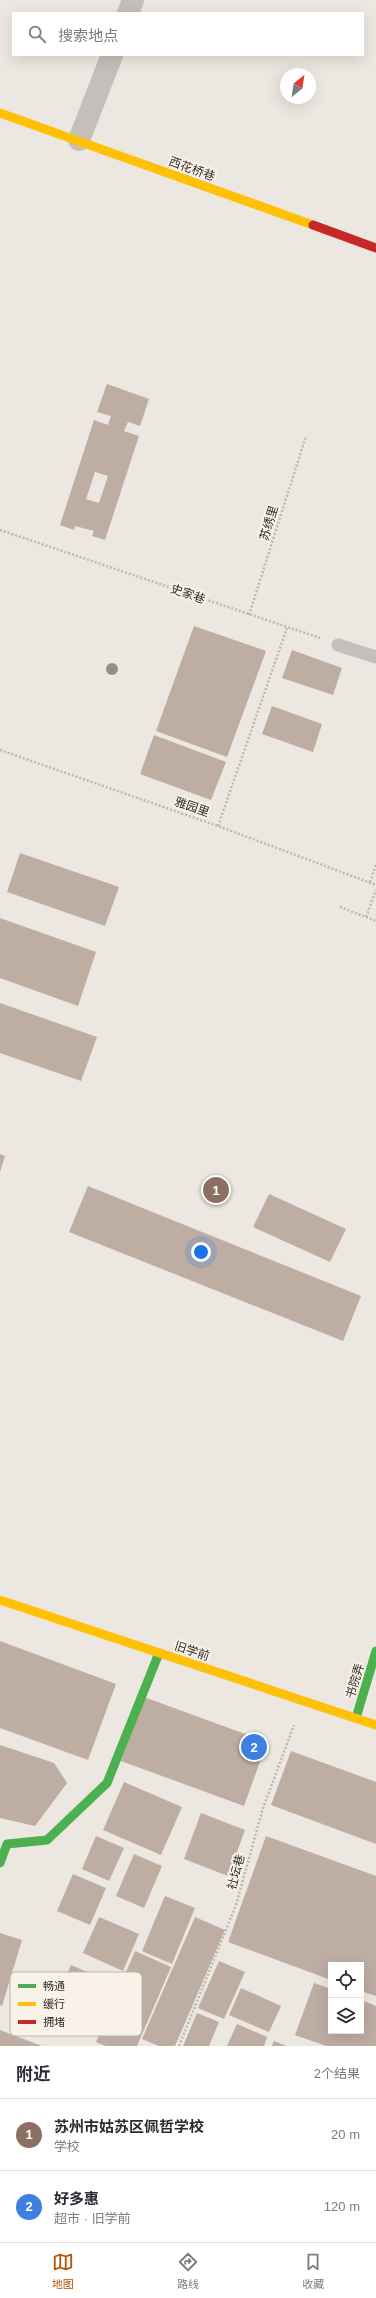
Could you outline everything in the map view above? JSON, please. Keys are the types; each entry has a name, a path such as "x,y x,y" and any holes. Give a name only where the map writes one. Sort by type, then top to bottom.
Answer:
{"street":[{"path":"128,12 134,0"},
{"path":"79,140 112,56"},
{"name":"西花桥巷","path":"0,113 79,140 376,248"},
{"name":"旧学前","path":"0,1600 376,1725"},
{"name":"书院弄","path":"356,1718 376,1651"},
{"path":"0,1863 4,1843 47,1840 107,1783 159,1653"}],"lane":[{"path":"338,644 376,657"}],"path":[{"name":"苏绣里","path":"250,615 306,436"},
{"name":"史家巷","path":"0,530 338,644"},
{"path":"218,826 287,628"},
{"name":"雅园里","path":"0,750 218,826 376,885"},
{"path":"370,882 376,864"},
{"path":"366,917 376,890"},
{"path":"340,907 376,921"},
{"name":"社坛巷","path":"179,2046 217,1956 236,1905 263,1808 303,1700"}],"building":[{"path":"107,384 149,399 140,426 128,422 124,431 139,436 105,540 92,536 94,531 75,526 74,530 60,525 94,420 108,425 111,416 97,412","holes":["95,472 108,476 99,503 86,499"]},
{"path":"194,626 266,651 227,757 156,731"},
{"path":"292,650 342,668 333,695 282,678"},
{"path":"272,706 322,724 313,752 262,734"},
{"path":"154,735 226,762 211,800 140,774"},
{"path":"20,853 119,887 105,926 7,892"},
{"path":"0,918 96,952 78,1006 0,978"},
{"path":"0,1003 97,1037 81,1081 0,1053"},
{"path":"0,1154 5,1156 0,1172"},
{"path":"88,1186 361,1296 343,1341 69,1232"},
{"path":"269,1194 346,1229 330,1262 253,1227"},
{"path":"0,1641 116,1684 88,1760 0,1728"},
{"path":"144,1697 267,1742 244,1806 121,1761"},
{"path":"0,1745 54,1763 67,1783 35,1826 0,1818"},
{"path":"291,1751 376,1782 376,1844 271,1805"},
{"path":"124,1782 182,1807 161,1855 103,1830"},
{"path":"201,1813 245,1830 228,1876 184,1859"},
{"path":"96,1836 124,1848 109,1881 82,1869"},
{"path":"266,1836 376,1876 376,1996 364,1992 364,1962 328,1962 328,1979 228,1942"},
{"path":"134,1854 162,1866 144,1908 116,1896"},
{"path":"73,1874 106,1888 90,1925 57,1911"},
{"path":"165,1896 195,1908 172,1964 142,1951"},
{"path":"99,1917 139,1934 123,1971 83,1953"},
{"path":"195,1917 225,1930 175,2046 159,2046 142,2039"},
{"path":"0,1933 22,1940 12,1972 10,1972 10,1980 2,2006 0,2005"},
{"path":"135,1951 171,1967 142,2034 142,1972 126,1972"},
{"path":"219,1961 245,1972 224,2019 198,2008"},
{"path":"71,1965 87,1972 68,1972"},
{"path":"314,1983 328,1988 328,2034 364,2034 364,2001 376,2006 376,2046 326,2046 295,2035"},
{"path":"241,1988 281,2006 269,2032 229,2015"},
{"path":"197,2013 219,2022 209,2046 183,2046"},
{"path":"237,2024 267,2037 264,2046 227,2046"},
{"path":"0,2030 10,2034 10,2036 16,2036 42,2046 0,2046"},
{"path":"99,2036 141,2036 137,2046 106,2046 96,2042"},
{"path":"274,2041 287,2046 272,2046"}],"traffic: fast":[{"path":"356,1718 376,1651"},
{"path":"0,1863 7,1844 47,1840 107,1783 159,1653"}],"traffic: slow":[{"path":"0,113 313,225"},
{"path":"0,1600 376,1725"}],"traffic: jam":[{"path":"313,225 376,248"}],"place":[{"name":"苏州市姑苏区佩哲学校","path":"216,1190"},
{"name":"好多惠","path":"254,1747"}]}
